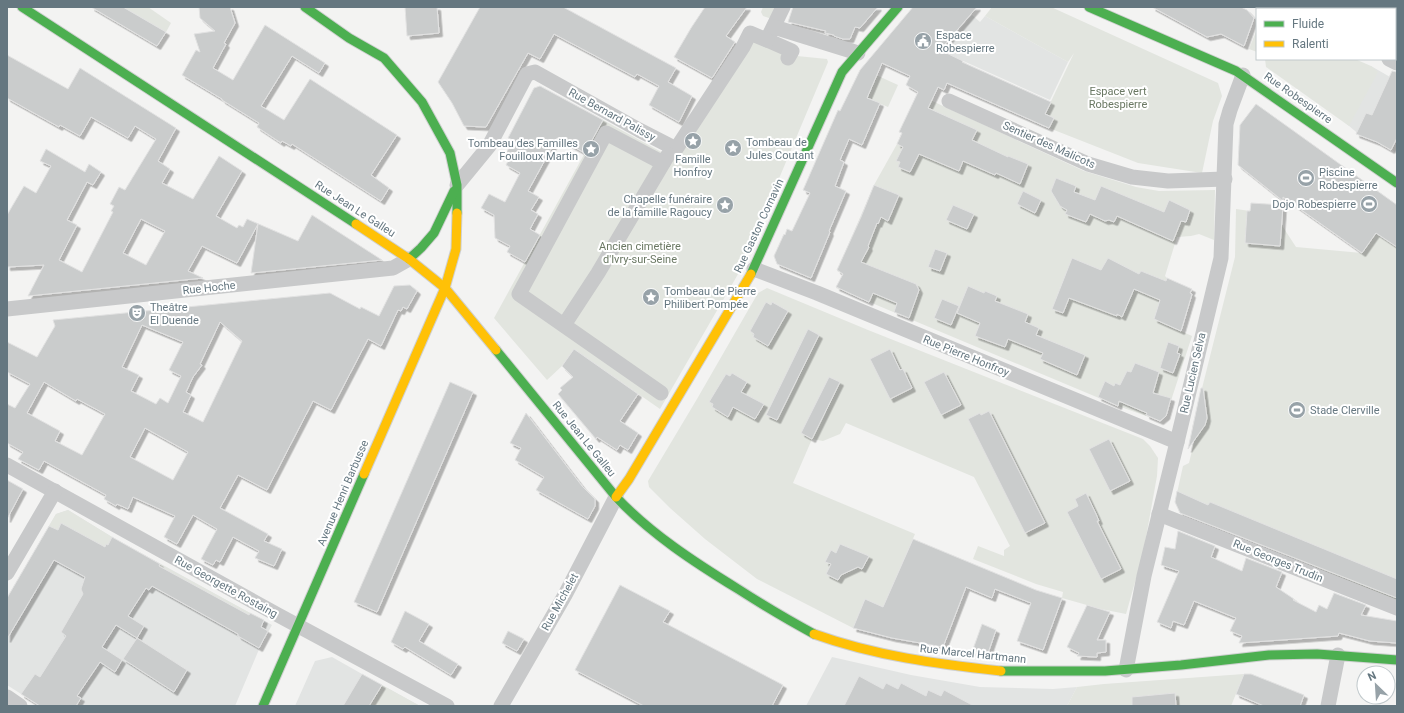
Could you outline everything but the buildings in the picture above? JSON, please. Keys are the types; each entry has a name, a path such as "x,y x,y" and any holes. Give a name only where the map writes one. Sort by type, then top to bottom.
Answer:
{"main road":[{"name":"Rue Jean Le Galleu","path":"22,7 409,259 445,288 616,497"},
{"name":"Avenue Henri Barbusse","path":"263,706 445,288 456,249 457,185 454,168 450,153 422,102 384,58 349,38 305,7"},
{"name":"Rue Gaston Cornavin","path":"616,497 633,472 754,269 842,72 898,7"},
{"name":"Rue Robespierre","path":"1089,7 1236,71 1397,183"},
{"path":"409,259 434,233 457,185"},
{"path":"434,233 437,247"},
{"path":"441,268 445,288"},
{"name":"Rue Marcel Hartmann","path":"616,497 634,516 692,561 789,621 816,634 886,655 955,666 1008,672 1092,672 1126,670 1269,655 1317,654 1397,660"}],"street":[{"path":"770,34 783,7"},
{"path":"564,325 598,273 673,148 676,149 743,47 750,33 770,34 858,53"},
{"path":"770,34 792,51 788,58"},
{"name":"Rue Bernard Palissy","path":"457,185 489,146 527,74 535,72 673,148"},
{"name":"Rue Lucien Selva","path":"1126,670 1144,576 1220,258 1225,179 1226,124 1243,75"},
{"name":"Sentier des Malicots","path":"949,101 1088,164 1132,177 1168,181 1225,179"},
{"path":"661,392 519,294 606,133 663,164"},
{"name":"Rue Hoche","path":"9,313 393,268 409,259"},
{"name":"Rue Pierre Honfroy","path":"754,269 1177,442"},
{"name":"Rue Georgette Rostaing","path":"7,465 298,626 447,706"},
{"path":"7,573 55,491"},
{"name":"Rue Michelet","path":"501,706 565,595 616,497"},
{"name":"Rue Georges Trudin","path":"1159,514 1397,608"},
{"path":"1328,706 1338,655"},
{"path":"7,697 20,706"}],"shaded area":[{"path":"972,15 980,22 985,16 1068,62 1050,100 941,51"},
{"path":"1371,66 1397,81 1397,155 1392,149 1361,136 1342,120"},
{"path":"68,510 112,537 272,625 260,647 235,706 40,706 7,685 7,598 56,514"},
{"path":"332,657 420,706 295,706 315,661"},
{"path":"832,657 911,675 980,687 1053,689 1077,687 1067,706 806,706"}],"green space":[{"path":"123,7 148,7 171,23 166,32"},
{"path":"763,7 778,7 773,16 769,18 763,16 761,12"},
{"name":"Espace vert Robespierre","path":"992,7 1051,7 1218,83 1222,96 1213,121 1202,173 1138,163 1049,128 1054,118 1045,114 1074,53 1068,62 985,16"},
{"path":"1256,32 1256,52 1249,49"},
{"name":"Ancien cimetière d'Ivry-sur-Seine","path":"753,41 797,56 827,59 828,62 741,269 660,409 574,349 562,366 547,380 494,318 603,120 676,160"},
{"path":"1265,60 1357,60 1371,66 1378,72 1349,126 1266,67"},
{"path":"876,75 898,85 888,107 867,98"},
{"path":"917,94 1084,171 1136,187 1159,191 1215,190 1214,240 1199,234 1177,237 1165,276 1167,278 1154,319 1192,336 1166,416 1160,421 1118,406 836,288 843,274 837,271 874,185 897,144"},
{"name":"Stade Clerville","path":"1236,209 1250,211 1246,243 1280,246 1281,224 1296,247 1362,253 1380,227 1397,247 1397,600 1180,512 1175,502 1183,466 1189,463 1196,434 1192,428 1235,257"},
{"path":"767,288 868,330 1143,439 1158,458 1157,476 1143,554 1126,614 1101,609 1062,598 1063,592 1036,584 973,559 978,546 1004,556 1004,550 1010,546 974,477 846,423 840,434 823,441 812,439 793,483 915,534 883,607 865,599 853,628 757,579 705,539 670,508 649,487 648,481 758,293"},
{"path":"68,510 112,537 108,545 105,547 62,523 58,530 49,526 56,514"},
{"path":"160,564 250,613 249,615 159,566"},
{"path":"1244,674 1231,706 1067,706 1077,687"},
{"path":"382,685 420,706 369,706 370,702"}],"traffic: fast":[{"path":"22,7 356,224"},
{"path":"305,7 349,38 384,58 422,102 450,153 457,185 457,213"},
{"path":"751,274 842,72 898,7"},
{"path":"1089,7 1236,71 1397,183"},
{"path":"409,259 434,233 454,191"},
{"path":"496,350 616,497 629,510 658,535 705,568 766,607 814,634"},
{"path":"263,706 364,474"},
{"path":"1001,671 1105,671 1181,665 1269,655 1317,654 1397,660"}],"traffic: slow":[{"path":"364,474 445,288 456,249 457,213"},
{"path":"356,224 409,259 445,288 496,350"},
{"path":"616,497 629,479 751,274"},
{"path":"814,634 837,642 883,654 930,662 1001,671"}],"place":[{"name":"Espace Robespierre","path":"923,41"},
{"name":"Famille Honfroy","path":"693,141"},
{"name":"Tombeau de Jules Coutant","path":"733,148"},
{"name":"Tombeau des Familles Fouilloux Martin","path":"591,149"},
{"name":"Piscine Robespierre","path":"1306,178"},
{"name":"Dojo Robespierre","path":"1369,204"},
{"name":"Chapelle funéraire de la famille Ragoucy","path":"725,205"},
{"name":"Tombeau de Pierre Philibert Pompée","path":"651,297"},
{"name":"Theâtre El Duende","path":"137,313"},
{"name":"Stade Clerville","path":"1297,410"}]}
